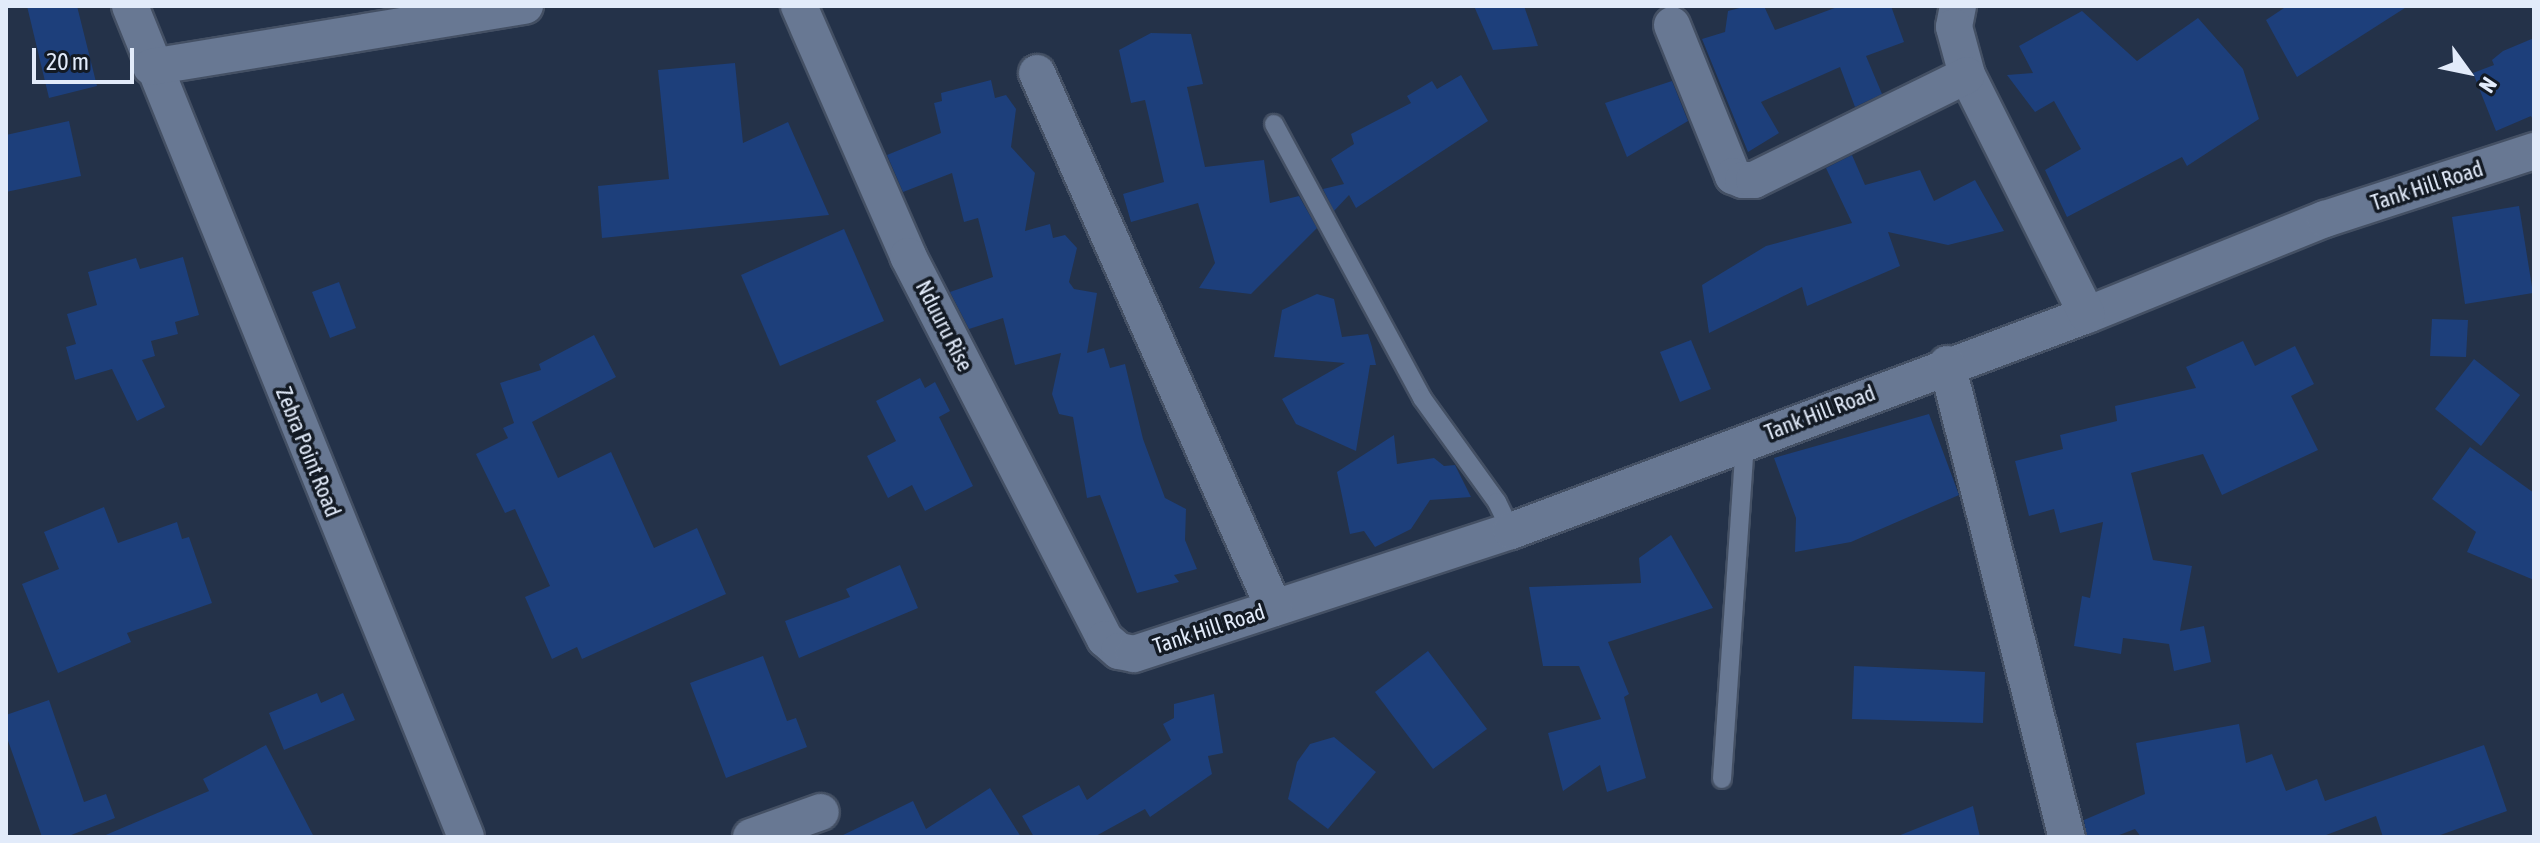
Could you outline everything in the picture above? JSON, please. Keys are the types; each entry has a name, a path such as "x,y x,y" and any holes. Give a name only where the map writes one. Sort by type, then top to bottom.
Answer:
{"street":[{"name":"Zebra Point Road","path":"130,6 151,67 466,837"},
{"path":"151,67 525,6"},
{"name":"Nduuru Rise","path":"799,6 908,256 1105,639"},
{"path":"1958,6 1954,27 1967,75 2087,315"},
{"path":"1672,25 1733,176 1743,180 1754,180 1967,75"},
{"path":"1037,73 1274,608"},
{"name":"Tank Hill Road","path":"1105,639 1119,651 1134,654 1511,531 1947,364 2087,315 2325,219 2534,151"},
{"path":"1947,364 2067,837"},
{"path":"751,837 821,812"}],"lane":[{"path":"1274,124 1422,398 1497,502 1511,531"},
{"path":"1722,779 1745,441"}],"building":[{"path":"27,6 77,6 97,86 49,98"},
{"path":"1474,6 1524,6 1538,46 1493,50"},
{"path":"1764,6 1775,30 1840,6 1891,6 1904,42 1866,56 1882,94 1855,107 1840,67 1761,102 1779,133 1748,152 1702,39 1725,32 1728,11"},
{"path":"2287,6 2408,6 2297,77 2266,20"},
{"path":"2082,11 2137,61 2198,18 2243,69 2259,119 2187,166 2182,157 2067,217 2045,170 2081,149 2054,101 2035,112 2007,75 2033,73 2019,46"},
{"path":"1151,33 1191,34 1203,84 1187,87 1205,167 1264,160 1270,203 1299,196 1317,228 1251,294 1199,288 1215,263 1198,203 1131,222 1123,194 1164,182 1145,100 1131,103 1119,50"},
{"path":"2534,38 2534,122 2531,116 2496,131 2473,73 2494,65 2492,60 2503,51"},
{"path":"735,63 743,143 788,122 829,215 602,238 598,186 669,179 658,70"},
{"path":"1461,75 1488,121 1356,208 1349,195 1334,211 1323,189 1344,184 1331,159 1354,144 1351,134 1411,103 1407,96 1432,81 1437,89"},
{"path":"991,80 995,98 1006,95 1016,109 1011,147 1035,173 1025,231 1050,224 1053,238 1065,235 1077,248 1069,282 1074,289 1097,293 1087,353 1104,348 1110,368 1125,364 1143,439 1165,498 1186,509 1185,540 1197,569 1174,575 1179,582 1137,593 1100,495 1087,498 1073,417 1059,414 1052,394 1061,353 1015,365 1003,318 969,329 950,292 993,277 978,218 964,222 952,173 903,192 887,155 941,133 934,103 942,101 941,93"},
{"path":"1672,81 1688,121 1627,157 1605,103"},
{"path":"69,121 81,176 6,192 6,135"},
{"path":"1852,155 1865,185 1920,170 1934,201 1975,180 2004,231 1948,245 1888,232 1900,266 1807,306 1802,287 1709,333 1702,285 1766,246 1852,223 1826,168"},
{"path":"2519,206 2533,293 2465,304 2452,217"},
{"path":"844,229 884,321 780,366 741,275"},
{"path":"183,257 199,315 175,322 178,334 151,341 155,356 142,360 165,407 137,421 112,369 75,380 66,347 76,344 67,314 97,305 88,272 136,258 140,269"},
{"path":"339,282 356,328 330,338 312,292"},
{"path":"1317,294 1334,299 1342,337 1368,334 1372,347 1376,365 1370,365 1356,451 1296,424 1282,399 1345,363 1274,357 1282,310"},
{"path":"2432,319 2468,320 2466,357 2430,356"},
{"path":"594,335 616,377 532,422 558,478 611,452 654,548 697,528 726,594 582,659 577,647 552,659 525,597 550,586 515,509 505,513 476,454 508,438 503,428 514,423 500,383 541,370 539,364"},
{"path":"1691,340 1711,389 1680,402 1660,352"},
{"path":"2243,341 2255,366 2295,346 2314,384 2291,396 2318,450 2222,495 2203,454 2131,473 2153,560 2192,566 2180,631 2204,626 2211,662 2174,671 2169,644 2123,638 2121,654 2074,646 2082,596 2090,598 2103,522 2060,533 2054,509 2029,516 2015,461 2063,449 2060,435 2117,421 2115,406 2196,388 2186,367"},
{"path":"2474,359 2520,395 2481,446 2435,409"},
{"path":"920,378 925,388 935,382 950,411 939,417 973,486 925,511 912,485 888,498 867,456 896,441 876,401"},
{"path":"1929,414 1959,495 1851,542 1795,552 1796,518 1774,458"},
{"path":"1394,435 1397,464 1434,458 1444,466 1455,465 1471,497 1430,500 1411,529 1375,547 1364,531 1350,534 1337,472"},
{"path":"2470,447 2534,493 2534,580 2467,552 2476,532 2432,499"},
{"path":"104,507 118,543 177,522 182,539 189,537 212,603 127,633 131,642 58,673 22,584 59,569 44,532"},
{"path":"1671,535 1713,608 1608,642 1629,694 1624,697 1646,778 1607,792 1600,765 1563,791 1548,733 1601,719 1579,666 1543,666 1529,587 1641,583 1639,558"},
{"path":"900,565 918,608 799,658 785,621 850,597 846,589"},
{"path":"1428,651 1487,729 1433,769 1375,692"},
{"path":"763,656 787,721 796,718 807,747 726,778 690,683"},
{"path":"1854,666 1985,672 1983,723 1852,719"},
{"path":"317,693 321,703 343,693 355,720 284,750 269,713"},
{"path":"1214,694 1223,753 1208,756 1212,774 1150,817 1145,809 1094,837 1034,837 1022,816 1079,785 1087,800 1171,740 1163,724 1174,718 1174,704"},
{"path":"49,700 84,802 106,794 115,818 66,837 42,837 6,735 6,715"},
{"path":"2239,724 2246,763 2272,754 2286,791 2317,779 2325,801 2484,745 2507,811 2435,837 2383,837 2376,816 2321,837 2141,837 2135,829 2114,837 2087,837 2084,820 2145,794 2136,743"},
{"path":"1334,737 1376,772 1328,829 1288,799 1297,762 1310,744"},
{"path":"266,745 314,837 101,837 209,791 203,779"},
{"path":"990,788 1021,837 839,837 913,801 926,829"},
{"path":"1973,806 1980,837 1898,837 1898,836"}]}
